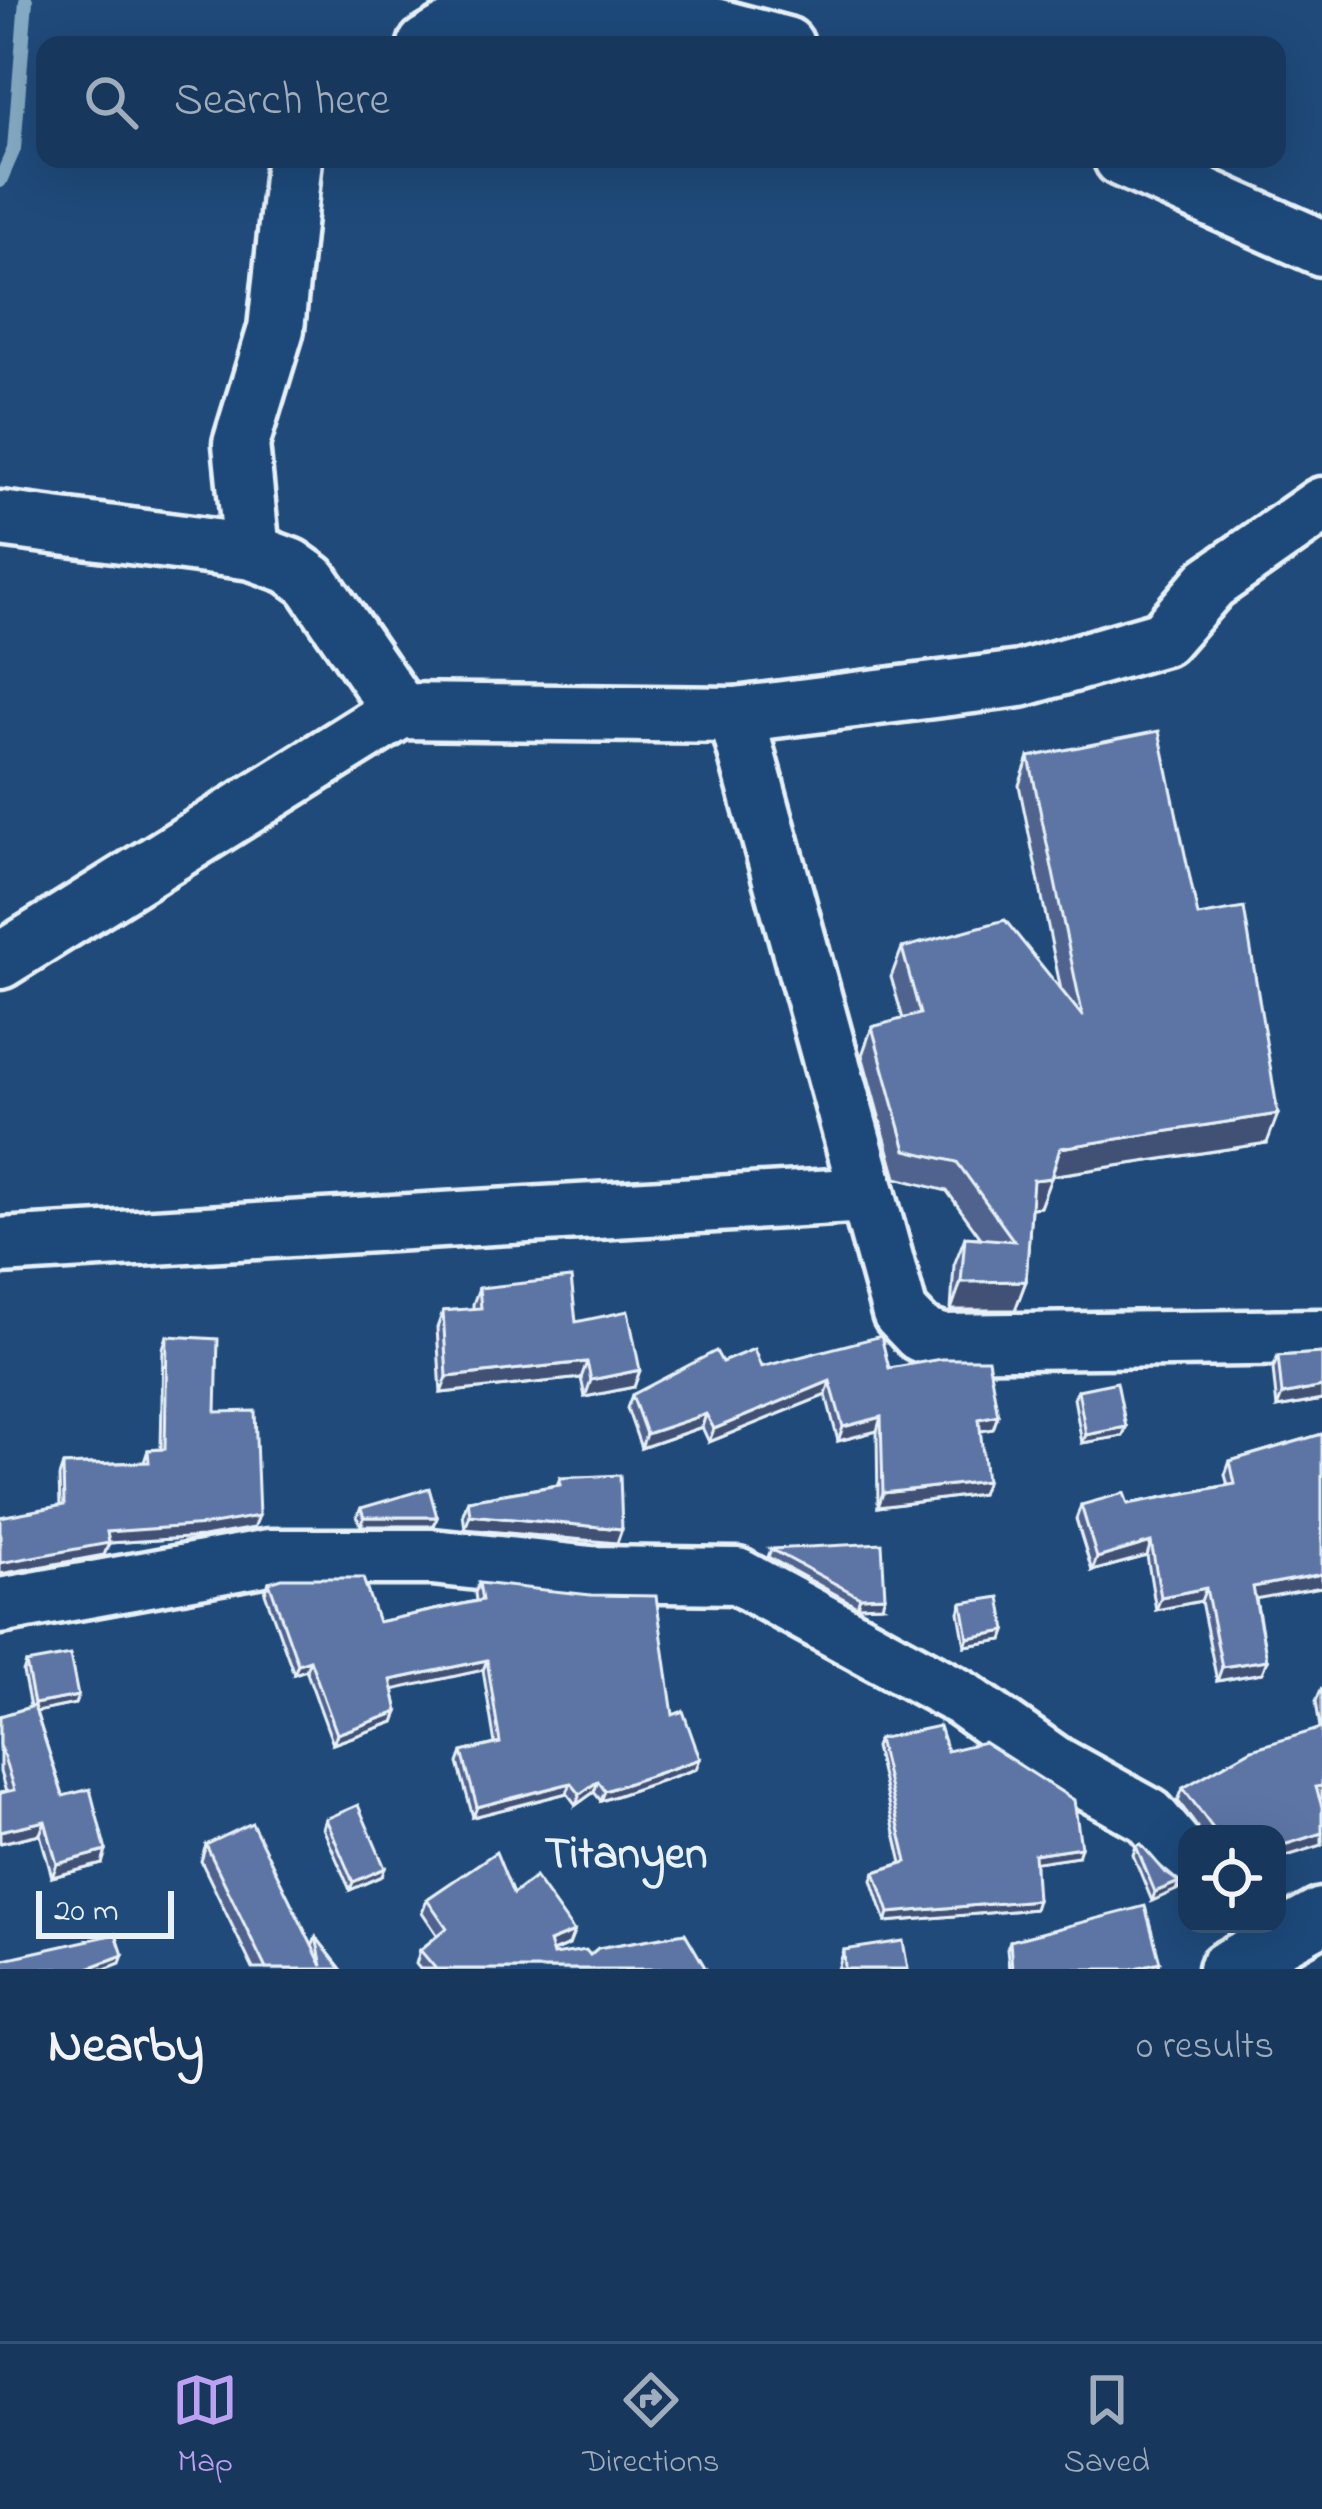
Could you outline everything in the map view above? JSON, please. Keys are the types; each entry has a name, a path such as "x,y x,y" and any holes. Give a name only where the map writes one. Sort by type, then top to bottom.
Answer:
{"street":[{"path":"441,36 478,14 605,14 687,22 747,36"},
{"path":"252,552 241,444 276,329 293,168"},
{"path":"1142,168 1322,248"},
{"path":"0,961 400,711 736,715 1020,680 1163,638 1211,583 1322,506"},
{"path":"0,519 252,552 290,566 310,581 400,711"},
{"path":"736,715 900,1313 920,1334 942,1342 1322,1337"},
{"path":"0,1246 868,1195"},
{"path":"0,1606 269,1557 432,1557 591,1574 737,1576 961,1698 1054,1764 1149,1816 1178,1850"},
{"path":"1234,1949 1322,1916"}],"building":[{"path":"1159,731 1198,916 1244,908 1278,1114 1060,1148 1051,1178 1033,1180 1026,1281 961,1282 965,1237 1014,1241 957,1162 906,1150 872,1027 920,1014 902,948 1005,920 1083,1017 1029,757"},
{"path":"571,1278 576,1322 628,1311 640,1370 591,1380 587,1362 447,1377 443,1311 481,1308 479,1288"},
{"path":"167,1336 218,1339 216,1412 255,1411 259,1516 107,1532 109,1543 0,1563 0,1517 64,1505 63,1465 149,1462 148,1450 165,1449"},
{"path":"881,1336 889,1368 941,1359 988,1359 998,1415 979,1419 986,1481 883,1493 881,1417 843,1427 830,1381 714,1429 706,1414 646,1434 632,1395 716,1351 722,1362 754,1349 761,1367"},
{"path":"1322,1353 1322,1387 1282,1395 1278,1356"},
{"path":"1117,1382 1126,1427 1086,1435 1078,1390"},
{"path":"1322,1434 1322,1574 1253,1587 1267,1660 1222,1667 1206,1588 1161,1597 1151,1542 1097,1558 1081,1505 1124,1493 1128,1504 1235,1484 1230,1461"},
{"path":"620,1475 622,1529 470,1515 468,1500 560,1485 560,1478"},
{"path":"429,1488 437,1517 364,1517 361,1508"},
{"path":"882,1543 885,1596 860,1597 771,1549"},
{"path":"363,1578 378,1622 482,1600 479,1583 591,1595 656,1596 673,1715 683,1711 700,1759 605,1791 598,1781 580,1794 571,1783 477,1807 462,1752 500,1743 487,1660 391,1680 398,1712 337,1734 310,1660 298,1664 269,1582"},
{"path":"1000,1597 1006,1631 968,1638 962,1603"},
{"path":"70,1655 78,1696 34,1704 26,1663"},
{"path":"34,1706 63,1796 90,1789 106,1851 57,1864 45,1821 0,1831 0,1793 14,1790 0,1745 0,1716"},
{"path":"939,1726 947,1751 984,1742 1074,1800 1081,1847 1034,1854 1037,1900 889,1913 875,1872 907,1862 878,1739"},
{"path":"1322,1728 1322,1786 1316,1787 1322,1833 1286,1844 1286,1825 1210,1825 1183,1788 1252,1749"},
{"path":"358,1805 385,1868 353,1882 326,1819"},
{"path":"252,1823 322,1966 316,1937 341,1969 266,1969 206,1845"},
{"path":"1141,1844 1178,1882 1155,1892 1136,1846"},
{"path":"496,1852 513,1894 535,1877 574,1932 549,1942 553,1955 586,1950 590,1955 598,1948 685,1933 706,1969 436,1969 420,1950 447,1928 427,1899"},
{"path":"1145,1906 1160,1962 1132,1969 1012,1969 1010,1941"},
{"path":"116,1934 123,1955 86,1969 0,1969 0,1960"},
{"path":"903,1941 908,1969 845,1969 844,1950"}],"waterway":[{"path":"0,181 14,149 26,0"}],"district":[{"name":"Titanyen","path":"626,1856"}]}
